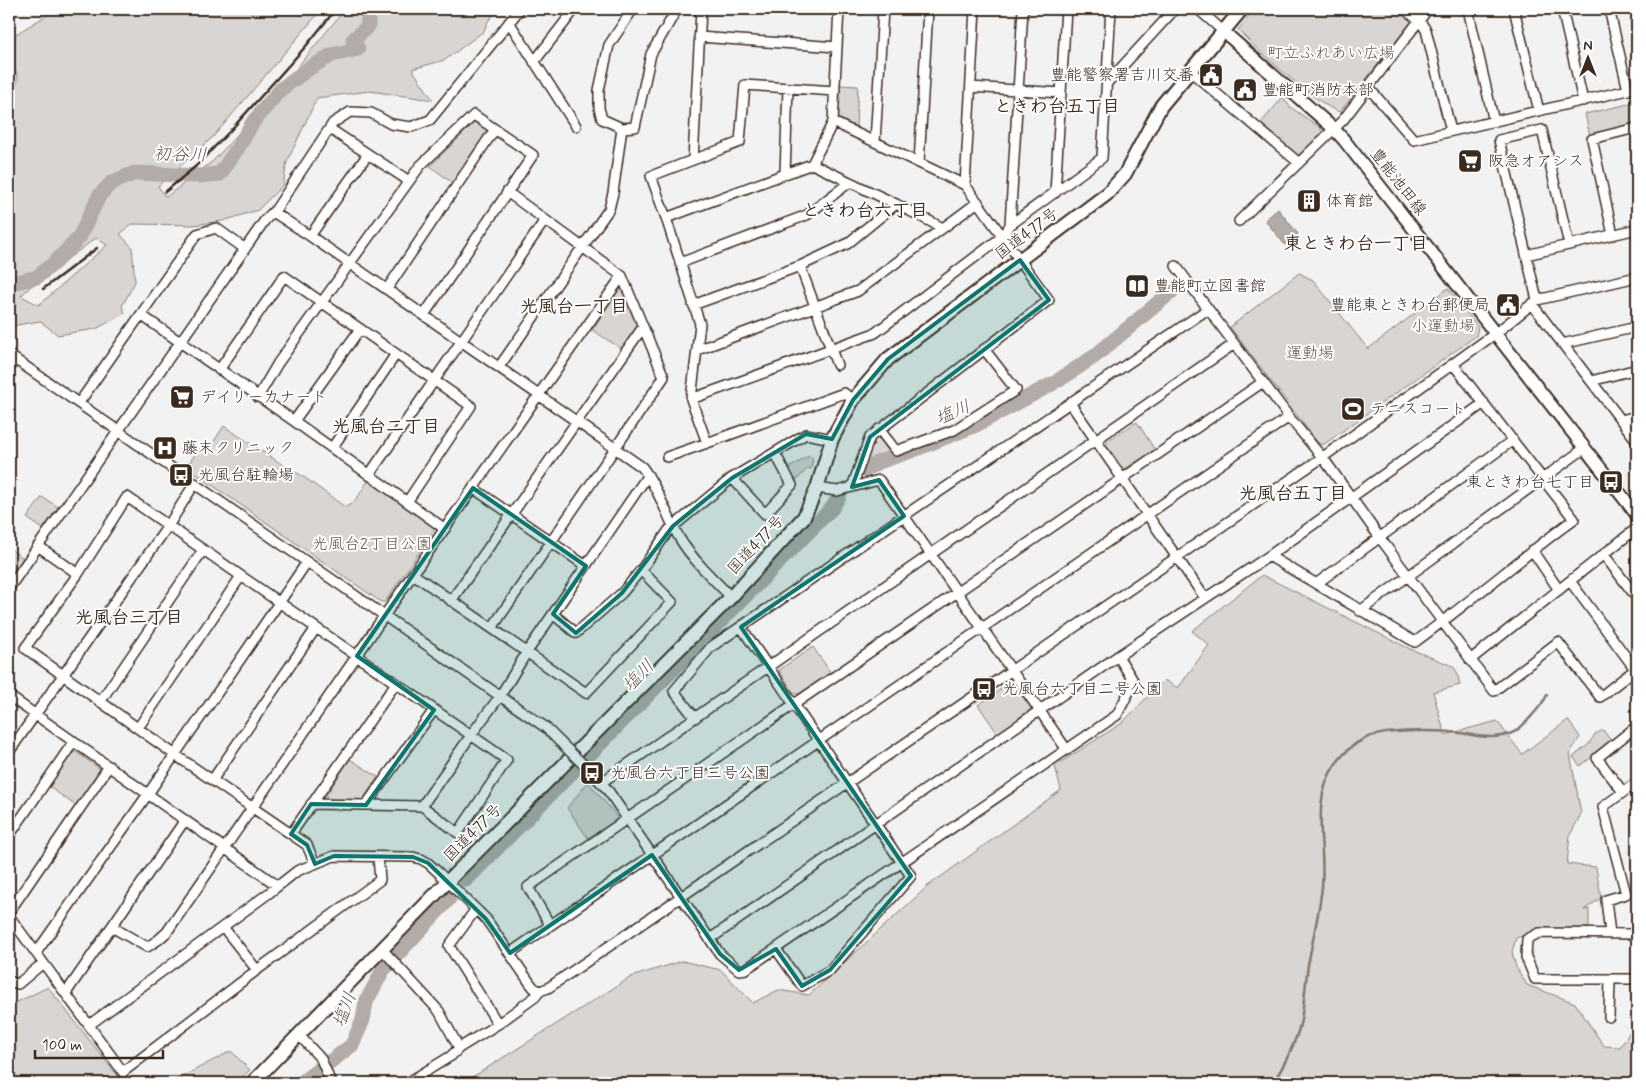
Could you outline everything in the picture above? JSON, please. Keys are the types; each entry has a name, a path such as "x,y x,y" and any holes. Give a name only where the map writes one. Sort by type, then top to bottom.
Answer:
{"highway":[{"name":"国道477号","path":"252,1083 731,596 804,517 817,488 832,438 853,400 888,359 1107,194 1119,181 1125,174 1162,106 1242,9"}],"main road":[{"name":"豊能池田線","path":"1223,31 1334,129 1350,147 1637,515"}],"street":[{"path":"9,588 269,214 274,212 333,123 350,112 370,113 392,124 411,127 430,120 520,9"},
{"path":"534,62 576,9"},
{"path":"634,9 609,45 599,90 599,108 602,119 622,128 635,127 650,54 676,9"},
{"path":"693,160 701,9"},
{"path":"666,218 812,164 833,122 840,9"},
{"path":"875,142 883,9"},
{"path":"919,163 928,9"},
{"path":"965,185 975,9"},
{"path":"1010,225 1023,9"},
{"path":"1055,193 1066,9"},
{"path":"691,399 875,333 1003,236 1010,225 1102,158 1111,9"},
{"path":"1107,83 1175,9"},
{"path":"1198,9 1223,31"},
{"path":"1404,9 1420,20 1426,30 1452,132"},
{"path":"1240,221 1334,129 1428,9"},
{"path":"1468,9 1494,122"},
{"path":"1514,9 1539,111"},
{"path":"1562,9 1583,101"},
{"path":"1368,86 1414,140 1628,90 1609,9"},
{"path":"509,22 576,126"},
{"path":"699,36 837,46"},
{"path":"1190,71 1299,163"},
{"path":"707,444 691,399 700,324 666,218 650,176 740,142 745,85 835,91"},
{"path":"971,87 1061,93"},
{"path":"785,174 788,88"},
{"path":"258,397 278,363 420,166 474,115 533,155 424,315"},
{"path":"833,122 965,185 1049,300 870,436 852,487"},
{"path":"499,367 609,208 613,194 622,128"},
{"path":"1613,235 1592,139 1636,128 1637,133"},
{"path":"330,129 409,181"},
{"path":"387,290 495,129"},
{"path":"1570,245 1542,130 1499,140 1535,302 1562,344 1637,441"},
{"path":"310,236 368,154"},
{"path":"812,164 943,228"},
{"path":"680,263 807,215 850,182"},
{"path":"492,628 664,378 622,276 508,192"},
{"path":"697,350 858,291 978,202"},
{"path":"693,305 800,266 847,244 896,204"},
{"path":"274,212 642,467 654,482 673,526 686,548 731,596"},
{"path":"369,474 545,220"},
{"path":"79,403 197,234 216,228 245,249"},
{"path":"1526,255 1637,229"},
{"path":"800,266 837,365"},
{"path":"1176,266 1289,417 1322,457 1494,691 1558,642 1600,697 1636,669 1570,582"},
{"path":"219,370 284,276 434,380 471,406 407,502"},
{"path":"112,926 147,947 166,932 386,616 413,574 622,276"},
{"path":"407,1083 498,1024 535,997 540,991 548,988 1322,457 1496,333 1535,302 1637,277"},
{"path":"695,718 674,691 711,647 1208,309"},
{"path":"141,316 294,421 445,529"},
{"path":"1562,344 1637,326"},
{"path":"451,601 643,327"},
{"path":"294,421 360,329"},
{"path":"602,782 1234,344"},
{"path":"879,430 896,451 954,430 1016,390 984,349"},
{"path":"332,448 396,354"},
{"path":"9,368 12,357 545,728 602,782 720,954 739,970 746,969 776,949 1117,716 1134,682 1118,656"},
{"path":"1269,556 1415,642 1574,519 1453,364"},
{"path":"1591,381 1637,370"},
{"path":"550,925 528,886 1263,382"},
{"path":"667,457 844,393 853,400"},
{"path":"1070,403 1205,598"},
{"path":"710,939 1118,656 1269,556 1484,403"},
{"path":"1621,420 1637,416"},
{"path":"510,953 1289,417"},
{"path":"553,614 576,633 622,593 673,526 732,478 806,434 832,438"},
{"path":"1316,584 1513,440"},
{"path":"1360,611 1585,448"},
{"path":"732,478 765,514 792,485 775,453"},
{"path":"422,806 500,696 527,652 648,475"},
{"path":"817,488 837,491 879,480 1067,750"},
{"path":"9,752 168,526 195,483"},
{"path":"473,488 586,566"},
{"path":"311,804 422,806 458,833 508,760 127,497 78,574 25,648 62,676 306,845 315,864"},
{"path":"1470,660 1637,528"},
{"path":"38,546 78,574"},
{"path":"100,702 203,550"},
{"path":"1532,550 1559,590"},
{"path":"1604,555 1637,598"},
{"path":"36,953 307,562"},
{"path":"413,574 586,693 672,602 641,570"},
{"path":"138,728 241,576"},
{"path":"741,627 911,876 830,970 802,986 776,949"},
{"path":"213,779 316,628"},
{"path":"291,834 396,683"},
{"path":"9,696 278,886"},
{"path":"366,805 434,710"},
{"path":"1623,792 1597,758 1637,726"},
{"path":"9,836 74,742"},
{"path":"9,912 109,766"},
{"path":"1610,934 1606,900 1626,894 1604,807 1637,782"},
{"path":"66,994 185,820"},
{"path":"89,1025 297,871 334,856 413,857 428,862 486,919 532,986 540,991"},
{"path":"9,916 123,1072 257,970 380,880 378,857"},
{"path":"476,909 449,946 498,1024"},
{"path":"223,927 257,970"},
{"path":"1637,934 1539,933 1527,939 1526,957 1535,980 1637,979"},
{"path":"382,949 439,1011 459,1048"},
{"path":"9,982 18,984 43,963"},
{"path":"1609,1017 1610,979"},
{"path":"299,1035 321,1059 331,1083"}],"highlighted area":[{"path":"1020,260 1049,300 870,437 852,487 879,480 904,516 741,627 911,876 830,970 802,986 776,949 739,970 720,954 652,855 510,953 486,919 428,863 413,857 334,856 315,864 307,845 291,834 311,804 366,805 434,710 357,656 473,488 586,566 553,614 576,633 622,593 673,526 732,478 806,434 832,439 853,400 888,359"}],"green space":[{"path":"57,9 322,9 213,137 158,186 166,197 213,161 282,86 345,9 499,9 488,21 484,31 445,60 412,69 433,100 369,91 317,98 287,162 283,185 258,210 223,221 193,225 132,224 120,234 132,247 135,282 122,306 125,313 96,329 58,335 40,321 17,325 9,331 9,96 18,80 9,57 9,37","holes":["96,238 107,245 39,305 21,296 31,286"]},
{"name":"町立ふれあい広場","path":"1254,9 1398,9 1412,21 1340,112 1318,100 1304,89 1238,30"},
{"path":"840,85 858,86 856,127 840,119 838,116"},
{"path":"1283,97 1290,107 1321,128 1322,135 1300,156 1293,155 1259,125"},
{"path":"1637,102 1637,125 1590,136 1585,114"},
{"path":"475,122 486,129 487,133 454,184 430,166"},
{"name":"運動場","path":"1299,273 1313,280 1368,349 1448,288 1478,327 1476,336 1323,445 1318,443 1230,327"},
{"path":"618,291 624,291 639,326 622,349 592,330"},
{"path":"1137,422 1155,450 1125,469 1122,468 1107,446 1107,441"},
{"name":"光風台2丁目公園","path":"224,426 301,475 345,507 355,500 369,479 436,527 385,602 381,602 186,467 199,449 204,452 210,447"},
{"path":"875,438 879,438 893,457 865,468 863,467"},
{"path":"809,456 813,458 811,469 808,468 795,482 787,469"},
{"path":"42,497 58,507 43,529 27,518"},
{"path":"9,548 23,558 13,573 9,570"},
{"path":"1262,575 1410,649 1453,666 1457,672 1460,685 1433,692 1445,735 1497,721 1522,754 1568,720 1580,737 1570,753 1581,814 1570,835 1567,864 1596,867 1601,898 1584,910 1589,909 1589,928 1542,929 1516,938 1512,952 1516,967 1527,985 1575,1003 1604,1046 1620,1047 1637,1021 1637,1083 463,1083 631,977 682,961 721,970 753,1003 778,990 809,995 928,886 1061,790 1055,766 1122,723 1164,680 1178,688 1209,645 1192,631"},
{"path":"813,647 831,673 799,694 794,693 779,670"},
{"path":"1011,682 1014,683 1032,710 998,734 978,705"},
{"path":"1603,730 1612,742 1580,766 1573,757 1589,744 1595,734"},
{"path":"76,752 99,768 101,772 79,805 76,806 48,786 72,753"},
{"path":"350,759 378,777 362,801 327,801 326,795"},
{"path":"588,782 615,814 617,820 588,838 567,808"},
{"path":"48,987 123,1083 9,1083 9,1006"},
{"path":"231,1051 250,1070 236,1083 170,1083"}],"shaded area":[{"path":"1278,209 1298,234 1285,245 1265,220"}],"waterway":[{"name":"初谷川","path":"9,284 37,277 54,263 79,238 99,196 111,183 135,173 199,176 220,174 253,122 281,89 308,69 332,55 358,49 353,40 368,26 368,9"},
{"name":"塩川","path":"1059,380 1095,356 1171,292"},
{"name":"塩川","path":"865,470 879,462 976,425 1052,384"},
{"name":"塩川","path":"466,880 832,508 839,497"},
{"path":"1273,1083 1293,1045 1302,1016 1308,965 1322,887 1321,809 1323,793 1327,779 1335,765 1353,746 1361,740 1375,735 1416,731 1489,737 1507,735 1516,731 1526,722 1547,695"},
{"name":"塩川","path":"397,955 449,899"},
{"name":"塩川","path":"330,1062 352,1045 363,1020 366,1002 383,970 388,965"},
{"name":"塩川","path":"301,1083 318,1070"}],"railway":[{"path":"165,192 196,166 229,132 306,46 336,9"},
{"path":"43,289 97,248"}],"place":[{"name":"豊能警察署吉川交番","path":"1211,75"},
{"name":"豊能町消防本部","path":"1245,90"},
{"name":"阪急オアシス","path":"1470,161"},
{"name":"体育館","path":"1309,201"},
{"name":"豊能町立図書館","path":"1137,286"},
{"name":"豊能東ときわ台郵便局","path":"1508,305"},
{"name":"デイリーカナート","path":"182,397"},
{"name":"テニスコート","path":"1353,409"},
{"name":"藤末クリニック","path":"165,448"},
{"name":"光風台駐輪場","path":"181,475"},
{"name":"東ときわ台七丁目","path":"1611,482"},
{"name":"光風台六丁目二号公園","path":"984,689"},
{"name":"光風台六丁目三号公園","path":"592,773"}],"district":[{"name":"ときわ台五丁目","path":"1057,107"},
{"name":"ときわ台六丁目","path":"865,211"},
{"name":"東ときわ台一丁目","path":"1356,244"},
{"name":"光風台一丁目","path":"574,307"},
{"name":"光風台二丁目","path":"386,427"},
{"name":"光風台五丁目","path":"1293,494"},
{"name":"光風台三丁目","path":"129,618"}],"park label":[{"name":"小運動場","path":"1443,326"}]}
